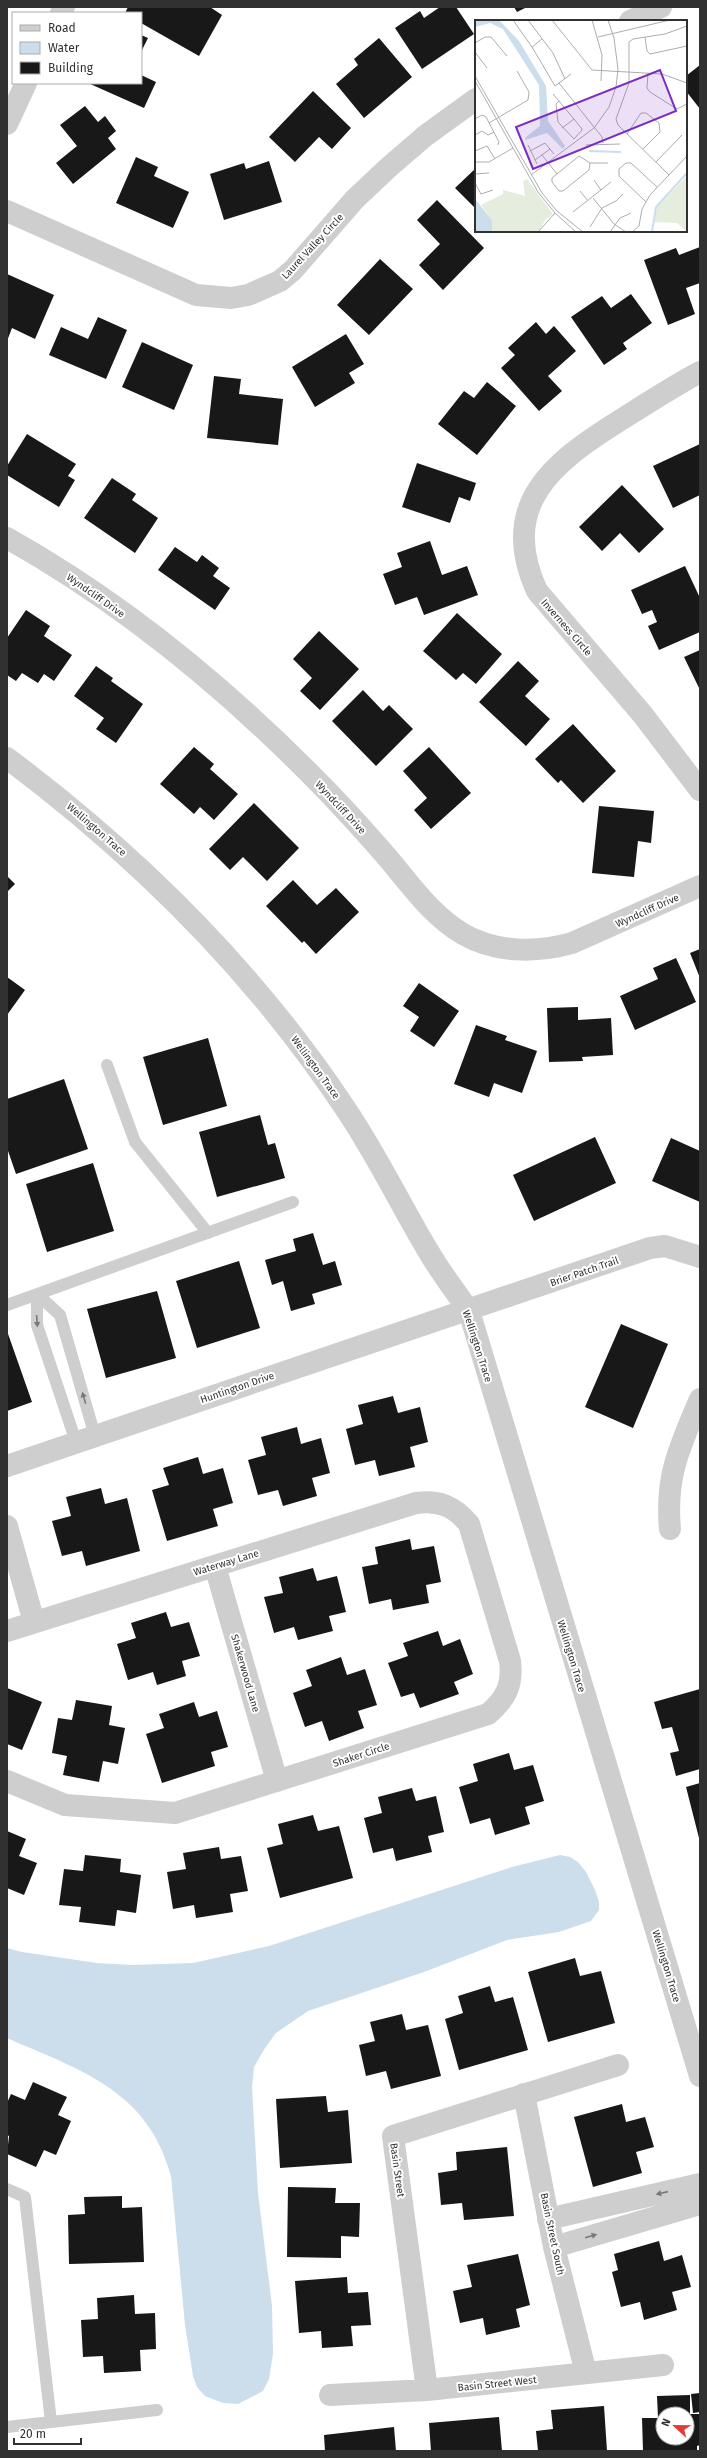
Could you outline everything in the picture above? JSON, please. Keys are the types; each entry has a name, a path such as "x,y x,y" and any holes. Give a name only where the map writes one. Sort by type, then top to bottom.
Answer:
{"street":[{"path":"632,20 661,7"},
{"path":"7,124 26,84"},
{"name":"Laurel Valley Circle","path":"7,211 196,295 231,298 248,295 280,281 293,270 355,199 389,167 425,136 475,100"},
{"name":"Inverness Circle","path":"700,372 597,435 554,467 537,490 530,506 524,541 530,575 541,596 643,715 700,790"},
{"name":"Wyndcliff Drive","path":"7,538 124,614 205,678 262,728 326,790 438,917 466,936 503,948 523,950 556,947 572,943 700,886"},
{"name":"Wellington Trace","path":"7,758 63,800 126,854 187,912 244,975 297,1040 346,1108 390,1180 430,1254 469,1311 700,2076"},
{"name":"Brier Patch Trail","path":"469,1311 650,1248 665,1246 700,1257"},
{"name":"Huntington Drive","path":"7,1466 292,1368 469,1311"},
{"path":"670,1529 667,1502 676,1456 700,1399"},
{"name":"Waterway Lane","path":"7,1631 416,1503 431,1501 446,1504"},
{"name":"Shaker Circle","path":"7,1781 65,1804 175,1813 488,1714 500,1705 508,1691 512,1676 510,1661 470,1524 460,1512 446,1504"},
{"path":"7,1526 34,1622"},
{"name":"Shakerwood Lane","path":"215,1566 277,1781"},
{"name":"Basin Street","path":"427,2390 393,2136 618,2065"},
{"name":"Basin Street South","path":"524,2094 554,2247 586,2374"},
{"path":"548,2219 700,2184"},
{"path":"554,2247 700,2204"},
{"name":"Basin Street West","path":"330,2395 427,2390 663,2365"}],"lane":[{"path":"107,1065 135,1142 208,1233"},
{"path":"7,1304 293,1202"},
{"path":"37,1294 37,1325 85,1439"},
{"path":"37,1294 60,1315 85,1439"},
{"path":"7,2189 25,2197 52,2422"},
{"path":"7,2427 157,2410"}],"water":[{"path":"560,1855 570,1857 578,1862 586,1872 595,1890 599,1902 599,1910 591,1921 559,1932 507,1940 424,1972 308,2011 276,2033 265,2048 254,2067 252,2087 258,2193 272,2306 273,2354 269,2379 263,2391 238,2404 223,2403 205,2396 197,2387 193,2376 185,2325 171,2176 160,2147 146,2123 128,2103 108,2087 85,2073 7,2038 7,1948 22,1952 97,1963 131,1965 193,1963 269,1946 512,1867"}],"building":[{"path":"128,7 210,7 222,15 199,56 142,24 142,12 126,12"},
{"path":"440,7 456,7 474,34 422,69 395,28 420,11 424,18"},
{"path":"514,7 527,7 517,12"},
{"path":"142,35 148,38 142,50"},
{"path":"379,38 412,77 364,118 336,84 358,65 354,59"},
{"path":"700,65 700,109 687,92 687,75"},
{"path":"142,75 156,82 144,108 90,84 142,84"},
{"path":"313,91 351,128 332,149 319,137 295,162 269,137"},
{"path":"85,106 98,122 105,116 116,131 108,138 116,149 73,184 56,163 77,146 60,125"},
{"path":"136,157 158,167 154,176 189,192 173,228 116,203"},
{"path":"269,161 282,202 224,220 210,174 244,163 246,169"},
{"path":"475,169 475,208 455,188"},
{"path":"437,200 484,248 443,290 419,265 440,244 417,220"},
{"path":"700,247 700,283 686,288 695,314 668,325 644,260 676,248 679,255"},
{"path":"380,259 413,289 369,335 337,305"},
{"path":"7,274 54,295 35,339 12,328 7,341"},
{"path":"631,294 652,323 623,343 627,349 604,365 571,317 602,296 611,308"},
{"path":"98,317 127,330 106,379 49,355 61,327 88,339"},
{"path":"536,322 546,334 554,326 576,351 548,376 562,391 539,411 501,368 515,355 508,348"},
{"path":"346,334 364,364 349,373 355,383 315,407 292,367"},
{"path":"142,342 193,365 174,410 122,387"},
{"path":"214,376 241,379 239,394 283,399 278,445 207,438"},
{"path":"487,382 516,406 477,455 438,424 464,391 474,398"},
{"path":"27,434 76,464 68,476 75,480 59,507 7,475 7,466"},
{"path":"700,444 700,495 673,508 653,466"},
{"path":"417,463 476,483 470,501 459,497 450,523 402,507"},
{"path":"112,478 136,494 132,500 158,518 135,553 84,518"},
{"path":"622,485 664,529 639,553 620,533 602,551 579,527"},
{"path":"430,541 442,575 467,566 478,595 424,615 417,597 395,605 383,574 402,567 397,553"},
{"path":"175,547 197,562 202,555 219,568 213,576 230,588 215,610 158,570"},
{"path":"685,566 700,598 700,632 659,650 648,626 657,622 652,610 642,614 631,590"},
{"path":"26,610 50,626 44,636 72,655 54,681 44,674 38,683 22,673 16,681 7,675 7,638"},
{"path":"457,613 502,654 476,684 463,673 456,680 423,651"},
{"path":"319,631 359,669 320,710 300,691 312,678 293,659"},
{"path":"700,650 700,690 684,657"},
{"path":"518,661 539,681 525,696 550,719 526,746 479,702"},
{"path":"96,666 113,678 111,681 143,704 116,743 96,729 104,718 74,696"},
{"path":"363,690 383,711 389,705 413,729 376,766 332,721"},
{"path":"573,724 616,771 583,803 561,780 558,783 535,759"},
{"path":"194,747 214,764 210,769 238,794 214,820 200,807 194,814 160,784"},
{"path":"429,747 471,793 431,829 414,810 427,798 403,771"},
{"path":"254,803 299,848 267,881 243,857 230,870 209,849"},
{"path":"599,806 654,811 651,843 638,841 634,877 592,873"},
{"path":"7,876 15,884 7,892"},
{"path":"293,880 317,905 336,888 359,912 316,954 304,941 302,943 266,906"},
{"path":"700,949 700,978 690,953"},
{"path":"676,958 696,1002 635,1030 620,996 658,979 653,968"},
{"path":"7,977 25,990 7,1015"},
{"path":"419,983 459,1011 434,1047 410,1031 419,1017 403,1006"},
{"path":"578,1007 578,1020 611,1018 613,1055 582,1057 583,1061 549,1062 547,1008"},
{"path":"476,1025 507,1036 505,1040 537,1051 522,1093 494,1083 489,1097 454,1084"},
{"path":"208,1038 227,1106 163,1125 143,1057"},
{"path":"64,1079 88,1149 16,1174 7,1148 7,1099"},
{"path":"260,1115 268,1145 275,1143 285,1178 217,1197 199,1132"},
{"path":"595,1137 616,1183 534,1221 513,1175"},
{"path":"671,1138 700,1151 700,1202 652,1181"},
{"path":"93,1163 114,1231 47,1252 26,1184"},
{"path":"313,1233 323,1265 335,1261 342,1285 312,1294 315,1304 291,1311 283,1281 272,1285 265,1260 296,1251 293,1239"},
{"path":"239,1261 260,1328 197,1348 176,1281"},
{"path":"157,1291 176,1358 106,1378 87,1309"},
{"path":"621,1324 668,1344 633,1428 585,1407"},
{"path":"7,1331 32,1402 7,1411"},
{"path":"393,1396 398,1413 420,1407 428,1442 410,1447 415,1467 379,1476 375,1460 355,1465 346,1429 363,1424 358,1405"},
{"path":"297,1427 301,1444 321,1438 330,1473 312,1478 317,1496 283,1506 278,1490 258,1495 248,1460 266,1455 261,1437"},
{"path":"198,1457 203,1474 223,1468 233,1503 213,1509 218,1526 167,1541 152,1490 169,1485 163,1468"},
{"path":"101,1488 105,1504 127,1498 140,1551 86,1566 82,1551 62,1556 52,1521 71,1516 66,1497"},
{"path":"410,1539 412,1550 434,1546 441,1582 426,1585 429,1603 393,1610 391,1599 369,1604 362,1567 378,1564 375,1547"},
{"path":"313,1568 317,1581 337,1576 346,1612 329,1616 333,1631 298,1640 294,1627 274,1633 264,1597 283,1593 279,1577"},
{"path":"166,1612 171,1627 189,1622 200,1656 182,1661 186,1676 157,1685 153,1672 128,1680 117,1644 136,1638 131,1623"},
{"path":"438,1631 443,1646 460,1639 473,1674 454,1682 459,1694 420,1708 414,1693 401,1697 388,1663 408,1656 403,1643"},
{"path":"341,1657 347,1675 365,1669 377,1705 358,1711 364,1728 329,1741 322,1721 305,1727 293,1693 312,1686 306,1670"},
{"path":"7,1688 42,1702 22,1750 7,1744"},
{"path":"700,1689 700,1769 676,1776 670,1753 679,1751 672,1727 662,1729 654,1702"},
{"path":"76,1700 112,1706 109,1725 125,1728 118,1764 103,1761 99,1782 63,1775 67,1756 52,1753 58,1718 72,1720"},
{"path":"194,1702 199,1717 217,1711 228,1747 211,1752 215,1766 162,1783 146,1734 164,1728 159,1714"},
{"path":"509,1753 514,1770 533,1765 544,1801 525,1807 530,1824 495,1835 490,1818 470,1824 459,1787 478,1781 473,1764"},
{"path":"700,1783 700,1838 699,1838 686,1787"},
{"path":"412,1788 416,1801 436,1796 444,1832 428,1836 432,1852 396,1861 393,1848 373,1853 364,1818 382,1813 378,1797"},
{"path":"313,1815 318,1831 339,1826 353,1878 280,1898 267,1848 283,1844 278,1824"},
{"path":"7,1831 26,1839 19,1856 37,1863 24,1895 7,1888"},
{"path":"219,1847 221,1859 241,1856 248,1891 230,1894 233,1912 196,1918 194,1905 173,1909 167,1872 186,1869 183,1853"},
{"path":"85,1855 121,1859 120,1872 141,1875 136,1913 117,1910 115,1926 79,1922 81,1907 59,1905 64,1869 83,1871"},
{"path":"575,1958 580,1976 601,1971 615,2023 548,2042 528,1972"},
{"path":"490,1986 495,2002 513,1997 528,2050 459,2070 445,2019 463,2013 458,1996"},
{"path":"402,2014 406,2030 428,2025 441,2076 391,2089 386,2071 366,2076 359,2045 375,2041 370,2022"},
{"path":"33,2082 67,2097 58,2115 71,2121 56,2155 44,2150 36,2167 7,2154 9,2136 7,2135 7,2103 11,2094 25,2100"},
{"path":"326,2096 328,2112 348,2110 352,2163 280,2168 276,2099"},
{"path":"622,2104 626,2122 645,2117 654,2147 636,2152 642,2173 593,2187 574,2117"},
{"path":"507,2147 514,2216 464,2220 462,2203 441,2205 438,2173 457,2170 456,2152"},
{"path":"288,2187 336,2188 335,2203 360,2203 359,2237 341,2236 341,2258 287,2257"},
{"path":"122,2196 122,2208 142,2207 144,2262 69,2264 68,2215 85,2214 84,2197"},
{"path":"659,2241 664,2261 682,2255 691,2287 672,2292 677,2310 644,2320 640,2302 621,2307 612,2272 618,2270 614,2254"},
{"path":"518,2254 530,2305 516,2309 520,2327 486,2335 483,2318 460,2323 453,2291 472,2287 467,2265"},
{"path":"347,2277 348,2293 368,2292 371,2325 351,2326 353,2346 322,2348 321,2331 299,2333 295,2281"},
{"path":"134,2295 135,2314 155,2313 156,2349 140,2350 141,2371 104,2373 103,2356 83,2357 81,2320 98,2319 97,2298"},
{"path":"700,2393 700,2412 695,2413 695,2406 692,2406 691,2394"},
{"path":"690,2395 690,2406 657,2406 657,2396"},
{"path":"604,2406 607,2451 538,2451 536,2431 553,2429 551,2410"},
{"path":"695,2414 700,2414 700,2445 697,2446 697,2451 643,2451 642,2418 655,2418 655,2446 695,2446"},
{"path":"499,2417 502,2451 431,2451 429,2423"},
{"path":"394,2427 396,2451 325,2451 324,2435"}]}
